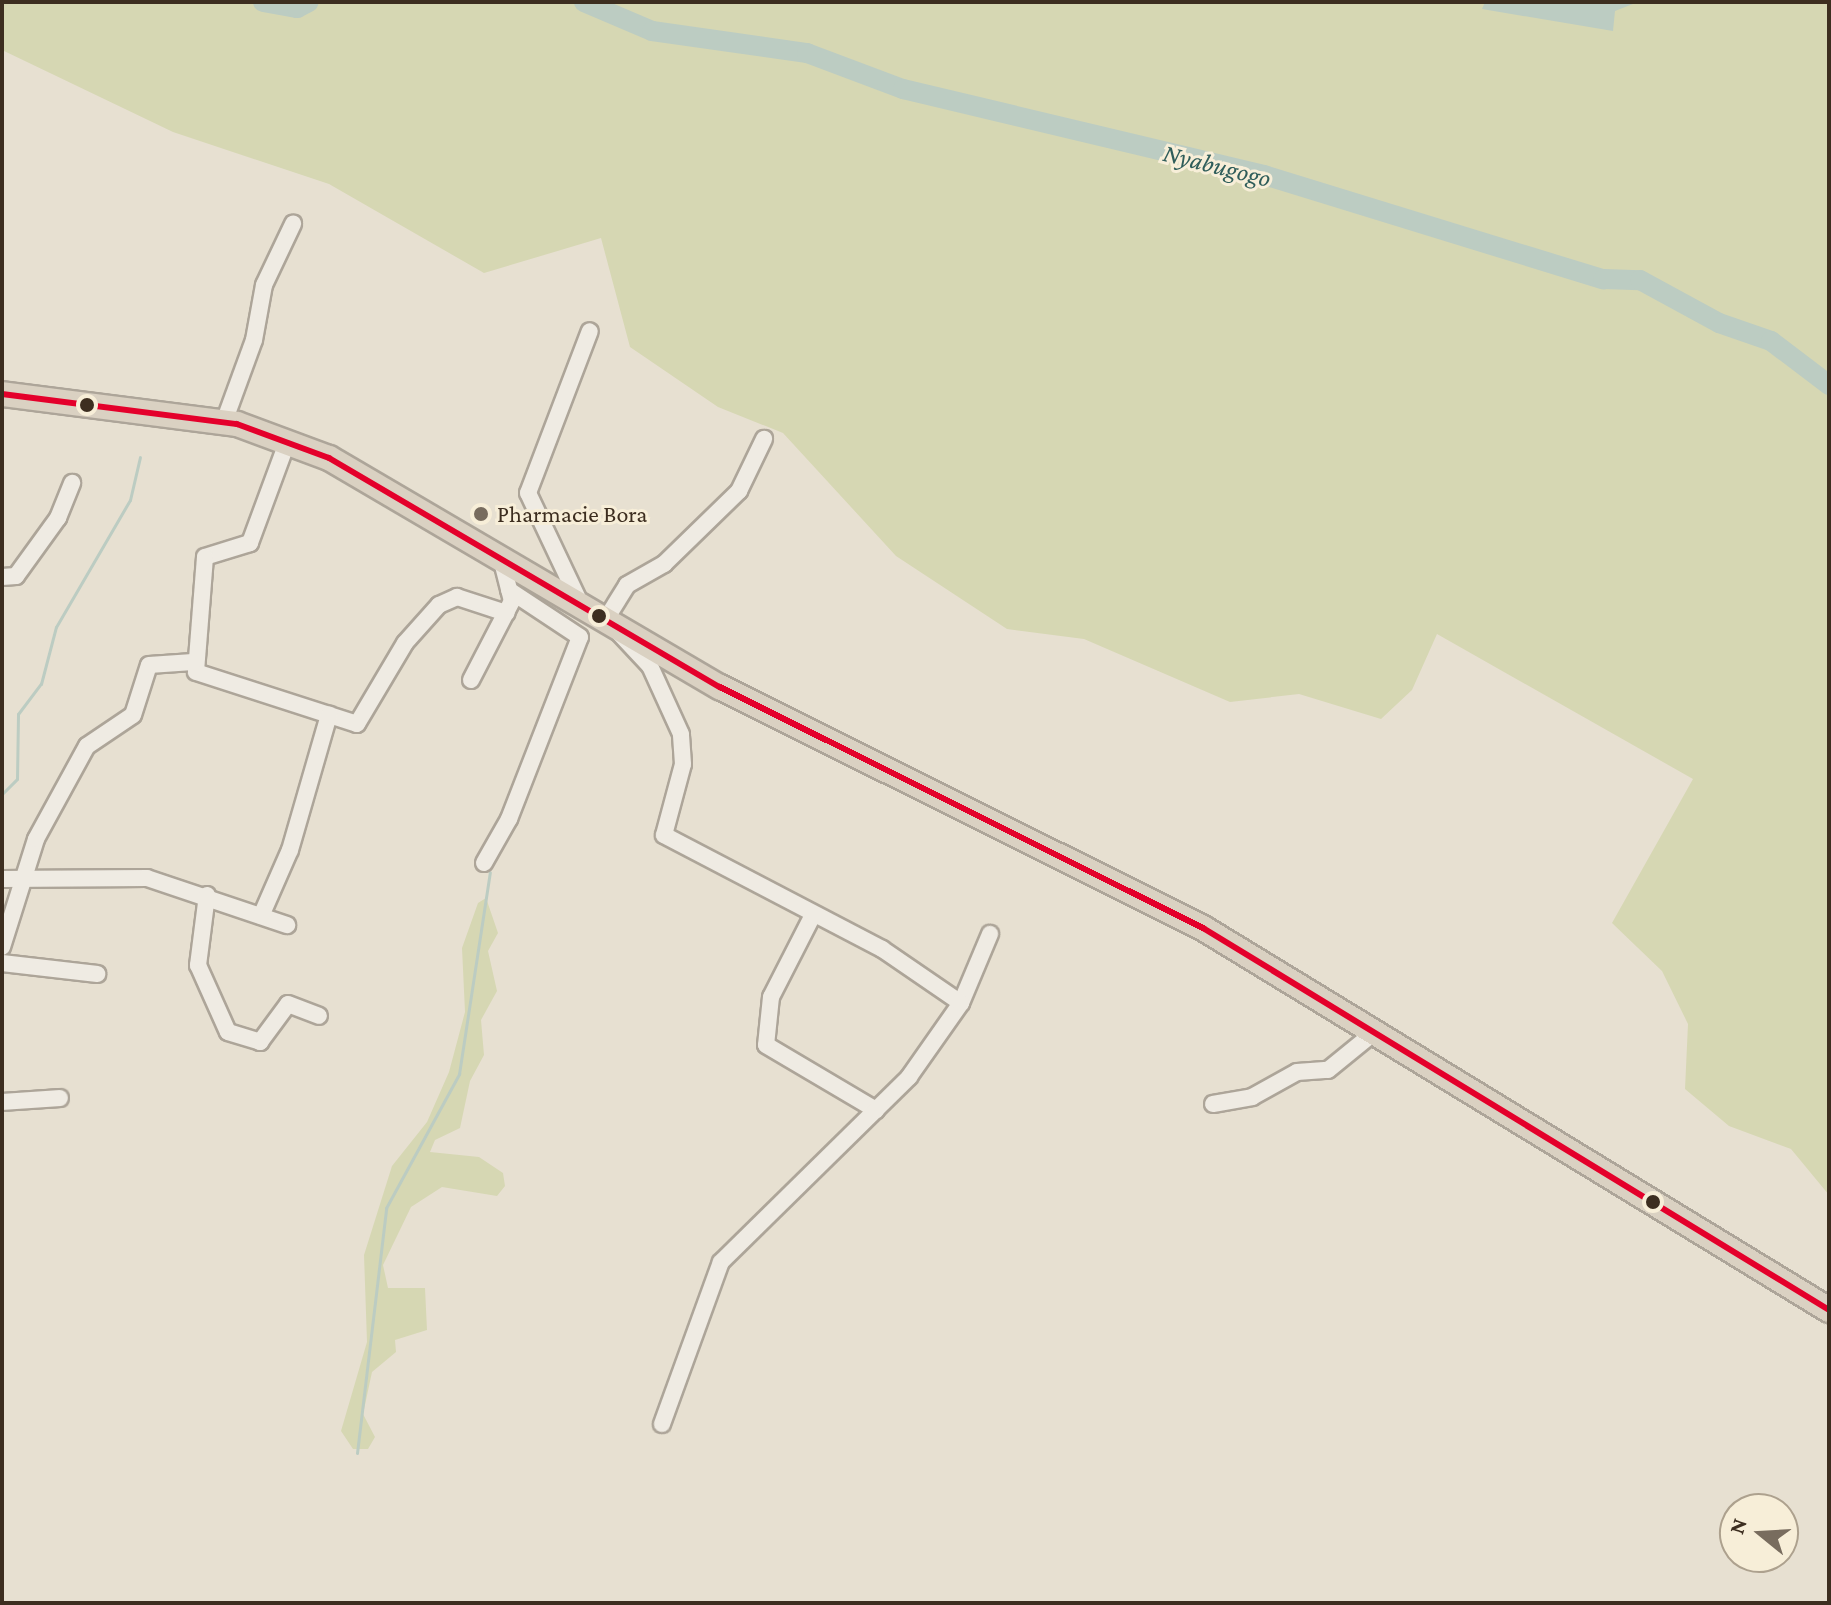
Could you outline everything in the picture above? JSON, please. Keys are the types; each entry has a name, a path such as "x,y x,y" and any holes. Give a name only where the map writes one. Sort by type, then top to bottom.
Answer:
{"highway":[{"path":"2,394 224,422 288,440 800,730 1080,862 1457,1063 1829,1295"},
{"path":"1241,950 1377,1030 1829,1310"}],"street":[{"path":"224,422 250,352 264,285 293,224"},
{"path":"582,606 528,493 590,331"},
{"path":"764,439 739,491 664,564 627,585 606,619 650,666 681,734 683,764 664,835 882,949 961,1003"},
{"path":"288,440 250,543 205,557 193,662 204,675 357,724 405,643 449,598 506,613"},
{"path":"2,577 16,576 58,518 72,483"},
{"path":"471,680 506,613 509,590 501,558"},
{"path":"484,863 509,819 536,735 580,637 509,590"},
{"path":"2,947 23,878 87,746 133,715 149,665 193,662"},
{"path":"261,916 290,850 329,715"},
{"path":"2,879 147,878 207,895 287,925"},
{"path":"207,895 198,965 228,1032 260,1042 288,1004 319,1016"},
{"path":"813,915 771,997 766,1045 876,1110"},
{"path":"662,1424 721,1262 876,1110 930,1051 961,1003 990,934"},
{"path":"2,963 97,974"},
{"path":"1213,1104 1252,1097 1297,1072 1328,1070 1377,1030"},
{"path":"2,1102 60,1098"}],"green space":[{"path":"2,2 1829,2 1829,1195 1791,1149 1729,1126 1685,1089 1688,1024 1662,971 1612,923 1693,779 1437,634 1412,690 1381,719 1299,694 1230,702 1084,639 1007,629 896,556 783,433 718,407 630,347 601,238 484,273 329,184 173,132 2,50"},
{"path":"486,898 498,933 488,951 497,991 481,1020 484,1055 470,1081 460,1128 435,1140 430,1152 479,1157 503,1173 505,1186 497,1196 442,1187 411,1207 383,1265 388,1288 425,1288 427,1330 395,1340 396,1352 372,1372 363,1414 375,1437 368,1449 353,1449 341,1431 367,1342 364,1255 392,1166 427,1122 449,1072 465,1012 462,948 478,903"}],"shaded area":[{"path":"1485,2 1638,2 1615,11 1613,31 1482,9"}],"waterway":[{"name":"Nyabugogo","path":"263,2 297,8 309,2"},
{"name":"Nyabugogo","path":"584,2 652,31 807,53 903,89 1264,175 1603,279 1640,280 1719,323 1771,341 1829,385"},
{"path":"2,794 17,779 18,714 41,684 56,627 130,500 140,457"},
{"path":"357,1453 386,1208 459,1074 490,872"}],"transit line":[{"path":"2,394 237,424 329,458 720,687 1203,928 1829,1310"}],"place":[{"name":"Pharmacie Bora","path":"481,514"}]}
